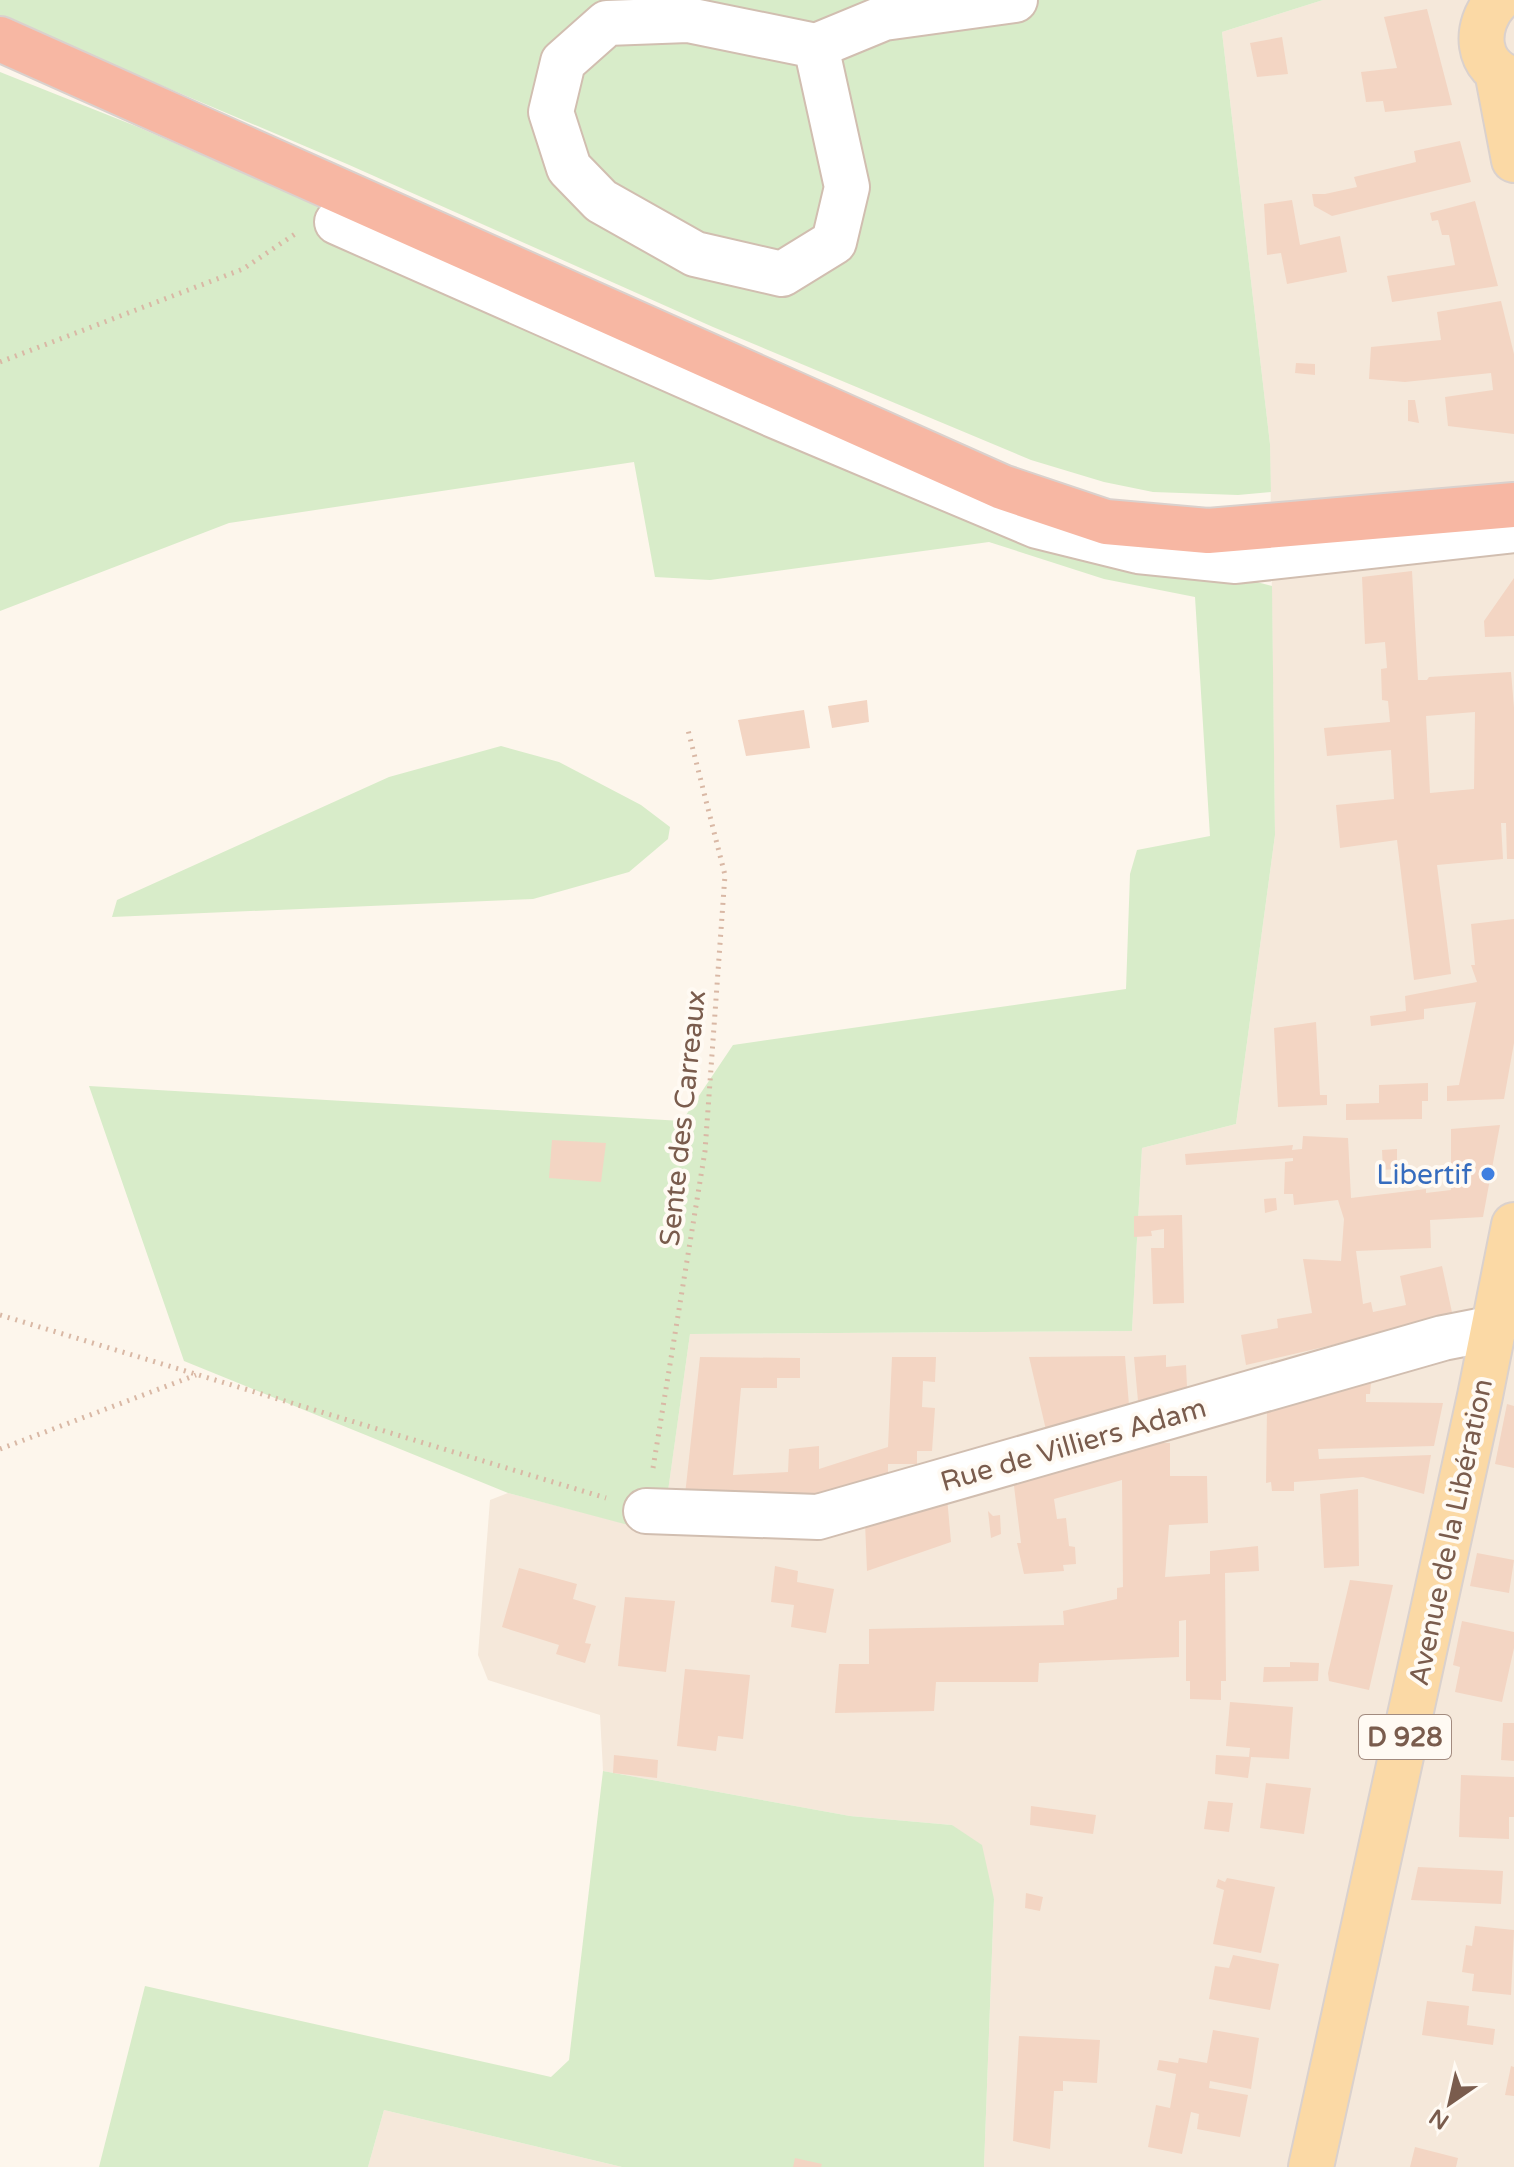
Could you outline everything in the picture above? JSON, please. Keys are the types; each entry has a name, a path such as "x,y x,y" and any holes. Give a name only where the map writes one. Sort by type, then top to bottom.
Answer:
{"highway":[{"path":"0,39 1002,487 1106,522 1208,531 1514,505"}],"main road":[{"path":"1486,7 1482,48 1488,60 1506,75 1514,160"},
{"name":"Avenue de la Libération","path":"1311,2167 1502,1313 1514,1225"}],"street":[{"path":"816,46 847,187 834,242 782,274 695,254 601,201 569,168 551,112 563,62 607,23 688,20 816,46 884,18 1015,0"},
{"path":"337,222 720,392 1037,526 1138,551 1236,561 1514,530"},
{"name":"Rue de Villiers Adam","path":"646,1511 818,1517 1428,1343 1502,1313"}],"path":[{"path":"0,362 243,269 307,226 337,222"},
{"name":"Sente des Carreaux","path":"646,1511 705,1151 725,875 688,730"},
{"path":"0,1315 646,1511"},
{"path":"0,1449 197,1374"}],"shaded area":[{"path":"1323,0 1514,0 1514,2167 984,2167 994,1899 952,1825 850,1816 603,1771 600,1715 488,1680 478,1655 490,1500 508,1493 662,1533 690,1334 1132,1331 1142,1148 1236,1124 1275,835 1270,444 1222,32"},
{"path":"384,2110 622,2167 368,2167"}],"green space":[{"path":"0,0 1323,0 1222,32 1270,444 1271,492 1238,495 1153,492 1104,482 1031,460 713,327 347,164 0,21"},
{"path":"0,72 138,127 559,312 1203,568 1272,586 1275,835 1236,1124 1142,1148 1132,1331 690,1334 662,1534 508,1493 184,1361 89,1086 682,1121 733,1045 1126,989 1130,874 1137,850 1210,836 1195,597 1104,579 989,542 710,580 655,577 634,462 229,523 0,611"},
{"path":"501,746 559,762 641,805 670,827 668,839 629,872 533,899 112,917 117,900 389,777"},
{"path":"603,1771 850,1816 952,1825 982,1845 994,1899 984,2167 622,2167 384,2110 368,2167 99,2167 145,1986 551,2077 569,2060"}],"building":[{"path":"1427,9 1452,105 1385,112 1383,101 1366,102 1361,72 1397,68 1384,17"},
{"path":"1282,37 1288,74 1257,77 1250,43"},
{"path":"1460,141 1471,182 1332,216 1314,206 1312,194 1357,187 1354,177 1416,162 1414,151"},
{"path":"1292,200 1300,245 1340,236 1347,272 1287,284 1281,253 1267,255 1264,204"},
{"path":"1475,201 1498,286 1392,302 1387,276 1455,265 1449,235 1442,235 1438,220 1432,221 1430,213"},
{"path":"1501,301 1514,354 1514,434 1448,426 1445,397 1493,390 1491,373 1405,382 1369,379 1371,347 1441,340 1437,312"},
{"path":"1296,363 1315,364 1315,375 1295,373"},
{"path":"1408,400 1415,400 1419,423 1408,421"},
{"path":"1412,571 1418,680 1511,672 1514,708 1514,859 1507,859 1506,823 1501,823 1503,859 1437,865 1451,974 1414,980 1397,840 1340,848 1336,805 1394,799 1391,750 1327,756 1324,728 1390,722 1388,701 1382,700 1381,669 1387,668 1385,642 1365,644 1362,577","holes":["1475,712 1474,789 1430,793 1426,716"]},
{"path":"1514,578 1514,636 1485,637 1484,621"},
{"path":"867,700 869,722 832,728 828,706"},
{"path":"804,710 810,748 746,756 738,720"},
{"path":"1514,919 1514,1043 1504,1099 1447,1101 1447,1086 1459,1085 1476,1002 1424,1009 1424,1019 1371,1026 1370,1016 1406,1011 1405,996 1477,982 1471,965 1475,965 1471,924"},
{"path":"1316,1022 1320,1095 1327,1095 1327,1105 1278,1107 1274,1028"},
{"path":"1428,1083 1428,1101 1422,1101 1422,1119 1346,1120 1346,1104 1379,1103 1379,1085"},
{"path":"1500,1125 1483,1217 1430,1220 1431,1248 1356,1251 1363,1304 1371,1302 1373,1312 1406,1305 1400,1276 1442,1266 1453,1317 1246,1365 1241,1335 1278,1328 1277,1319 1312,1313 1303,1259 1341,1261 1344,1219 1338,1200 1294,1205 1293,1194 1284,1194 1285,1162 1293,1161 1293,1158 1186,1165 1185,1154 1293,1145 1292,1150 1302,1149 1303,1136 1348,1138 1351,1198 1426,1189 1426,1193 1451,1190 1451,1129"},
{"path":"552,1140 606,1143 601,1182 549,1178"},
{"path":"1397,1149 1397,1169 1383,1170 1382,1150"},
{"path":"1276,1198 1277,1210 1265,1213 1264,1199"},
{"path":"1182,1215 1184,1303 1153,1304 1151,1248 1164,1248 1164,1229 1151,1231 1152,1236 1134,1237 1134,1216"},
{"path":"1166,1355 1166,1367 1186,1365 1187,1387 1138,1401 1134,1357"},
{"path":"1125,1356 1129,1405 1046,1430 1029,1357"},
{"path":"700,1357 800,1358 800,1378 777,1378 777,1388 741,1388 733,1475 788,1472 789,1449 819,1446 819,1469 888,1447 892,1357 936,1357 935,1382 923,1381 922,1407 935,1408 932,1451 917,1451 917,1464 888,1464 888,1478 813,1500 685,1495"},
{"path":"1371,1382 1366,1402 1443,1403 1434,1446 1318,1449 1319,1459 1431,1455 1424,1494 1363,1477 1294,1482 1294,1491 1272,1491 1271,1482 1266,1483 1267,1408 1356,1383"},
{"path":"1507,1404 1514,1406 1514,1468 1495,1464"},
{"path":"1127,1443 1170,1443 1170,1476 1207,1476 1208,1523 1169,1525 1165,1577 1210,1574 1210,1551 1258,1546 1259,1571 1225,1573 1226,1681 1221,1681 1221,1700 1190,1699 1190,1681 1186,1681 1186,1620 1179,1621 1179,1657 1039,1663 1038,1682 936,1682 934,1711 835,1713 839,1664 869,1664 869,1629 1064,1625 1063,1611 1117,1599 1117,1588 1123,1587 1122,1480 1054,1499 1057,1519 1066,1518 1069,1546 1075,1547 1076,1564 1063,1565 1064,1571 1024,1574 1017,1543 1021,1543 1013,1478"},
{"path":"1358,1489 1359,1566 1324,1568 1320,1494"},
{"path":"947,1497 951,1542 867,1571 865,1522"},
{"path":"988,1511 993,1516 1000,1515 1001,1534 991,1538"},
{"path":"1477,1553 1514,1560 1509,1593 1470,1586"},
{"path":"775,1566 798,1571 797,1582 834,1589 826,1633 791,1627 794,1605 771,1602"},
{"path":"519,1568 577,1584 573,1599 596,1606 585,1643 591,1644 585,1663 556,1654 559,1645 502,1627"},
{"path":"1350,1580 1393,1585 1369,1690 1329,1681 1328,1673"},
{"path":"625,1597 675,1601 666,1672 618,1666"},
{"path":"1462,1621 1514,1632 1514,1648 1502,1702 1455,1692 1460,1667 1453,1665"},
{"path":"1290,1662 1319,1663 1318,1681 1263,1682 1264,1667 1290,1667"},
{"path":"685,1669 750,1675 743,1739 718,1736 716,1751 677,1746"},
{"path":"1230,1702 1293,1707 1289,1759 1251,1757 1248,1778 1215,1774 1216,1755 1249,1757 1250,1748 1226,1746"},
{"path":"1503,1723 1514,1723 1514,1761 1501,1760"},
{"path":"614,1755 658,1760 657,1778 613,1773"},
{"path":"1461,1775 1514,1777 1514,1817 1509,1817 1509,1839 1459,1837"},
{"path":"1266,1783 1311,1788 1304,1834 1260,1828"},
{"path":"1208,1801 1233,1803 1229,1832 1204,1829"},
{"path":"1031,1806 1096,1815 1093,1834 1030,1825"},
{"path":"1418,1867 1503,1871 1501,1904 1411,1900"},
{"path":"1227,1878 1275,1887 1261,1953 1213,1944 1224,1890 1216,1887 1218,1879 1225,1882"},
{"path":"1026,1893 1043,1897 1040,1911 1025,1908"},
{"path":"1475,1926 1514,1930 1511,1995 1472,1991 1474,1974 1462,1972 1466,1945 1472,1946"},
{"path":"1233,1955 1279,1964 1270,2010 1209,1999 1215,1966 1229,1968"},
{"path":"1427,2001 1469,2006 1467,2025 1495,2029 1493,2045 1422,2035"},
{"path":"1213,2030 1259,2038 1251,2089 1210,2081 1209,2088 1248,2095 1240,2137 1197,2129 1199,2114 1191,2112 1182,2154 1148,2147 1156,2105 1170,2108 1176,2074 1157,2070 1159,2060 1178,2063 1179,2058 1207,2063"},
{"path":"1019,2036 1100,2040 1097,2083 1063,2081 1063,2091 1054,2091 1050,2149 1013,2141"},
{"path":"1511,2066 1514,2067 1514,2096 1505,2095"},
{"path":"1415,2147 1458,2158 1456,2167 1410,2167"},
{"path":"795,2158 822,2164 821,2167 793,2167"}],"place":[{"name":"Libertif","path":"1488,1174"}]}
